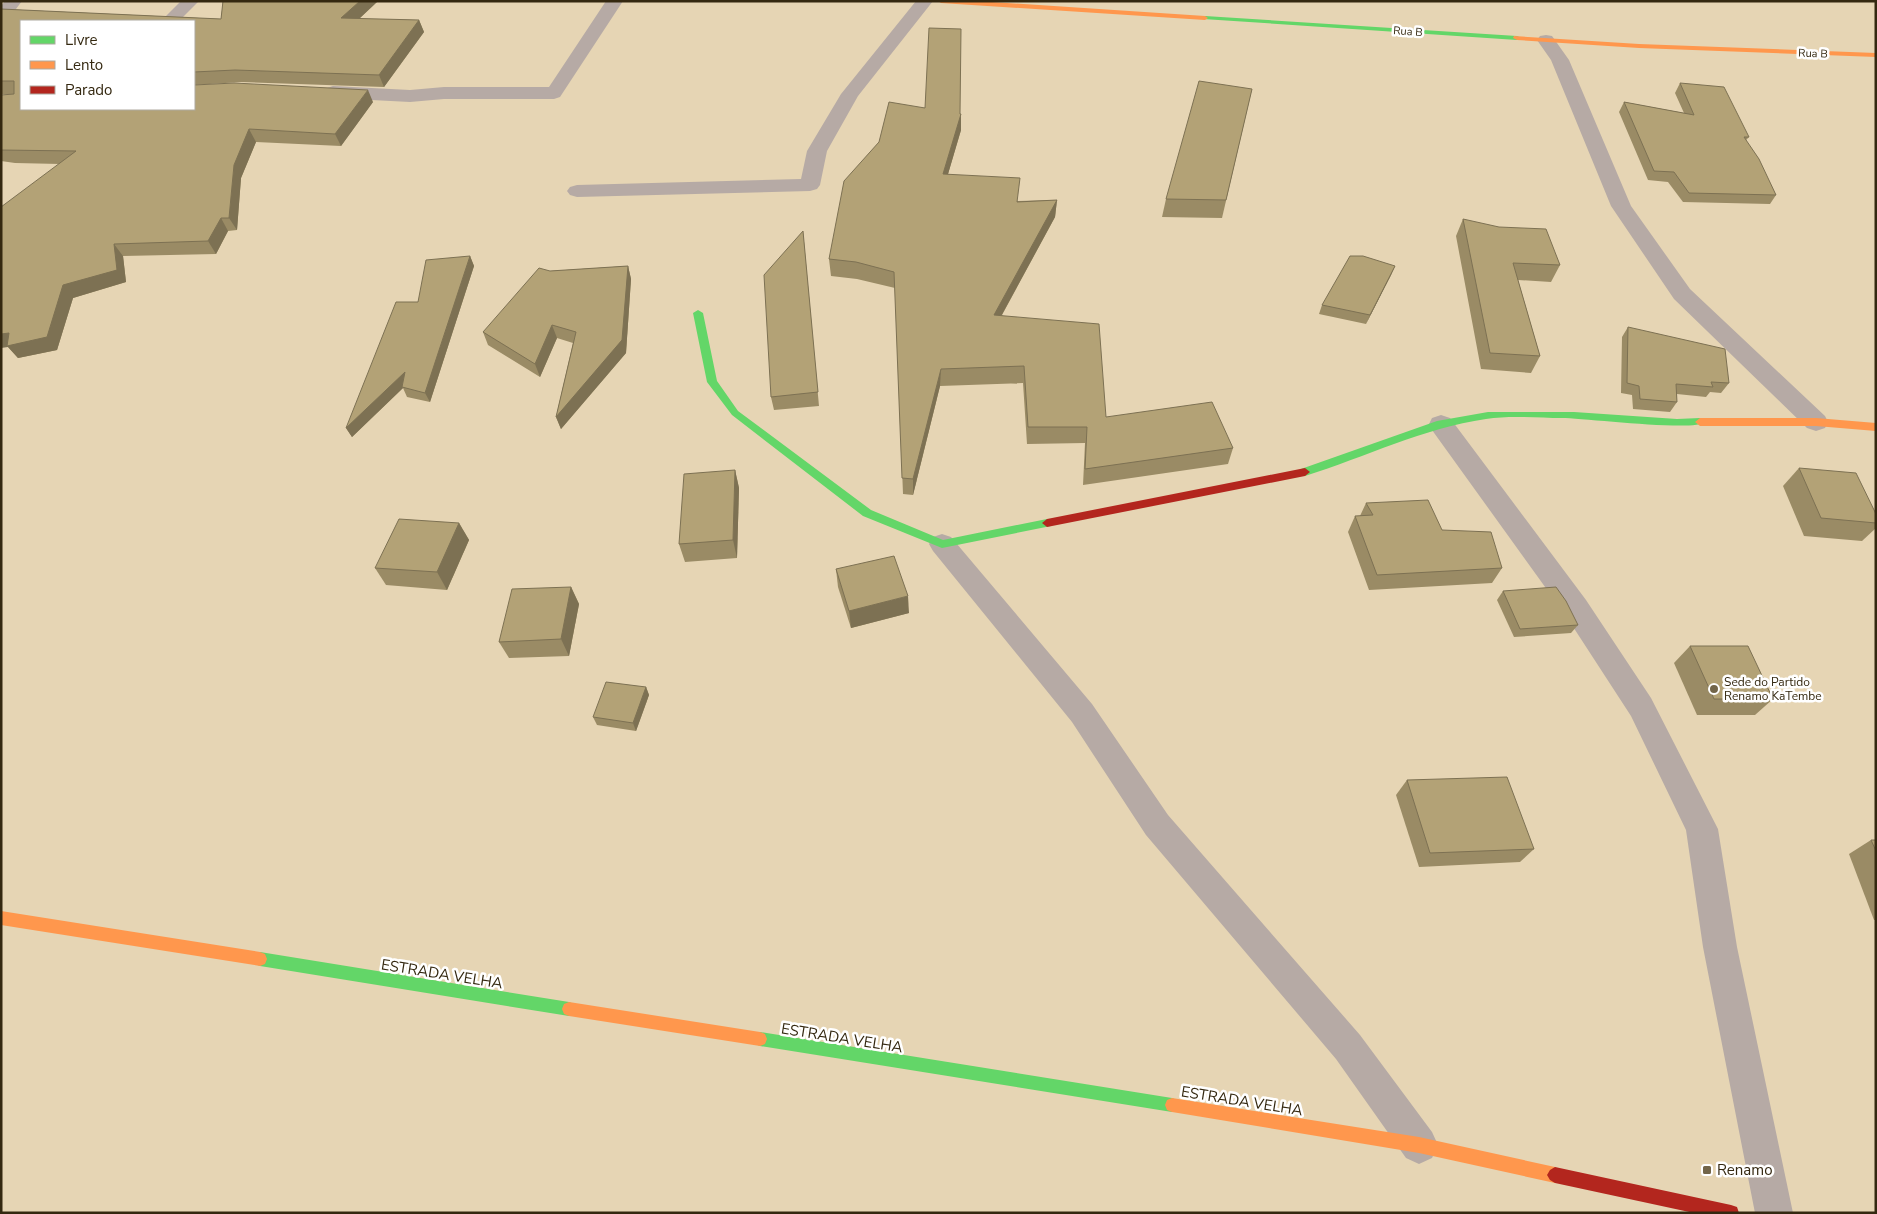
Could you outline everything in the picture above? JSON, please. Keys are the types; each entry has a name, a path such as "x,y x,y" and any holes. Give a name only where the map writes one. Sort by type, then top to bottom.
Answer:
{"street":[{"path":"1,17 14,1"},
{"path":"170,20 190,1"},
{"path":"314,91 410,96 444,93 554,93 615,1"},
{"path":"577,192 810,184 817,151 850,94 925,1"},
{"name":"Rua B","path":"941,1 1649,46 1876,55"},
{"path":"1546,40 1560,60 1621,206 1682,294 1816,422"},
{"path":"698,313 712,382 735,413 867,513 942,544 1082,713 1156,825 1348,1047 1420,1145"},
{"path":"942,544 1310,471 1442,424 1498,415 1574,415 1677,423 1710,421 1816,422 1876,427"},
{"path":"1442,424 1576,608 1641,707 1702,829 1720,947 1774,1213"},
{"name":"ESTRADA VELHA","path":"1,918 1420,1145 1731,1213"}],"building":[{"path":"223,1 360,1 341,18 419,20 379,75 235,70 195,72 195,20 20,20 20,110 195,110 195,85 234,83 368,90 335,134 249,129 234,165 229,218 221,218 208,241 114,244 117,270 63,285 47,337 7,346 9,333 1,334 1,207 76,151 1,150 1,95 14,94 14,81 1,81 1,9 221,19"},
{"path":"929,28 961,29 961,114 943,174 1020,178 1017,202 1057,200 994,315 1099,324 1106,417 1212,402 1233,448 1085,469 1087,427 1028,427 1024,366 941,369 913,479 902,478 894,272 856,262 829,259 844,181 879,142 889,102 925,108"},
{"path":"1199,81 1252,89 1226,200 1166,199"},
{"path":"1680,83 1724,87 1749,137 1744,137 1759,159 1776,195 1689,193 1674,172 1654,171 1624,102 1694,115"},
{"path":"1463,219 1499,227 1546,229 1560,265 1513,263 1540,356 1490,353"},
{"path":"803,231 818,392 771,397 764,275"},
{"path":"470,256 425,393 402,387 405,372 346,428 396,302 418,302 426,260"},
{"path":"1350,256 1363,256 1395,266 1370,315 1322,305"},
{"path":"628,266 622,340 556,417 576,332 552,325 535,364 483,332 539,268 550,271"},
{"path":"1628,327 1725,349 1729,383 1711,382 1713,387 1676,384 1677,402 1640,399 1639,386 1627,383"},
{"path":"1799,468 1856,473 1876,514 1876,523 1821,518"},
{"path":"735,470 733,540 679,544 684,474"},
{"path":"1428,500 1442,530 1491,532 1502,568 1377,575 1355,516 1373,515 1366,503"},
{"path":"399,519 459,523 437,572 375,568"},
{"path":"894,556 908,596 849,611 836,569"},
{"path":"571,587 561,639 499,642 512,589"},
{"path":"1556,587 1566,601 1578,625 1520,629 1503,591"},
{"path":"1690,646 1748,646 1773,699 1714,699"},
{"path":"606,682 646,687 633,723 593,717"},
{"path":"1507,777 1534,849 1430,853 1407,780"},
{"path":"1871,840 1876,840 1876,851"}],"traffic: fast":[{"path":"1205,18 1517,38"},
{"path":"698,313 712,382 735,413 867,513 942,544 1047,523"},
{"path":"1305,472 1441,424 1488,415 1574,415 1677,423 1700,422"},
{"path":"260,959 569,1009"},
{"path":"760,1039 1172,1105"}],"traffic: slow":[{"path":"941,1 1205,18"},
{"path":"1517,38 1639,46 1876,55"},
{"path":"1700,422 1816,422 1876,427"},
{"path":"1,918 260,959"},
{"path":"569,1009 760,1039"},
{"path":"1172,1105 1419,1145 1555,1175"}],"traffic: jam":[{"path":"1047,523 1305,472"},
{"path":"1555,1175 1731,1213"}],"place":[{"name":"Sede do Partido Renamo KaTembe","path":"1714,689"},
{"name":"Renamo","path":"1707,1170"}]}
